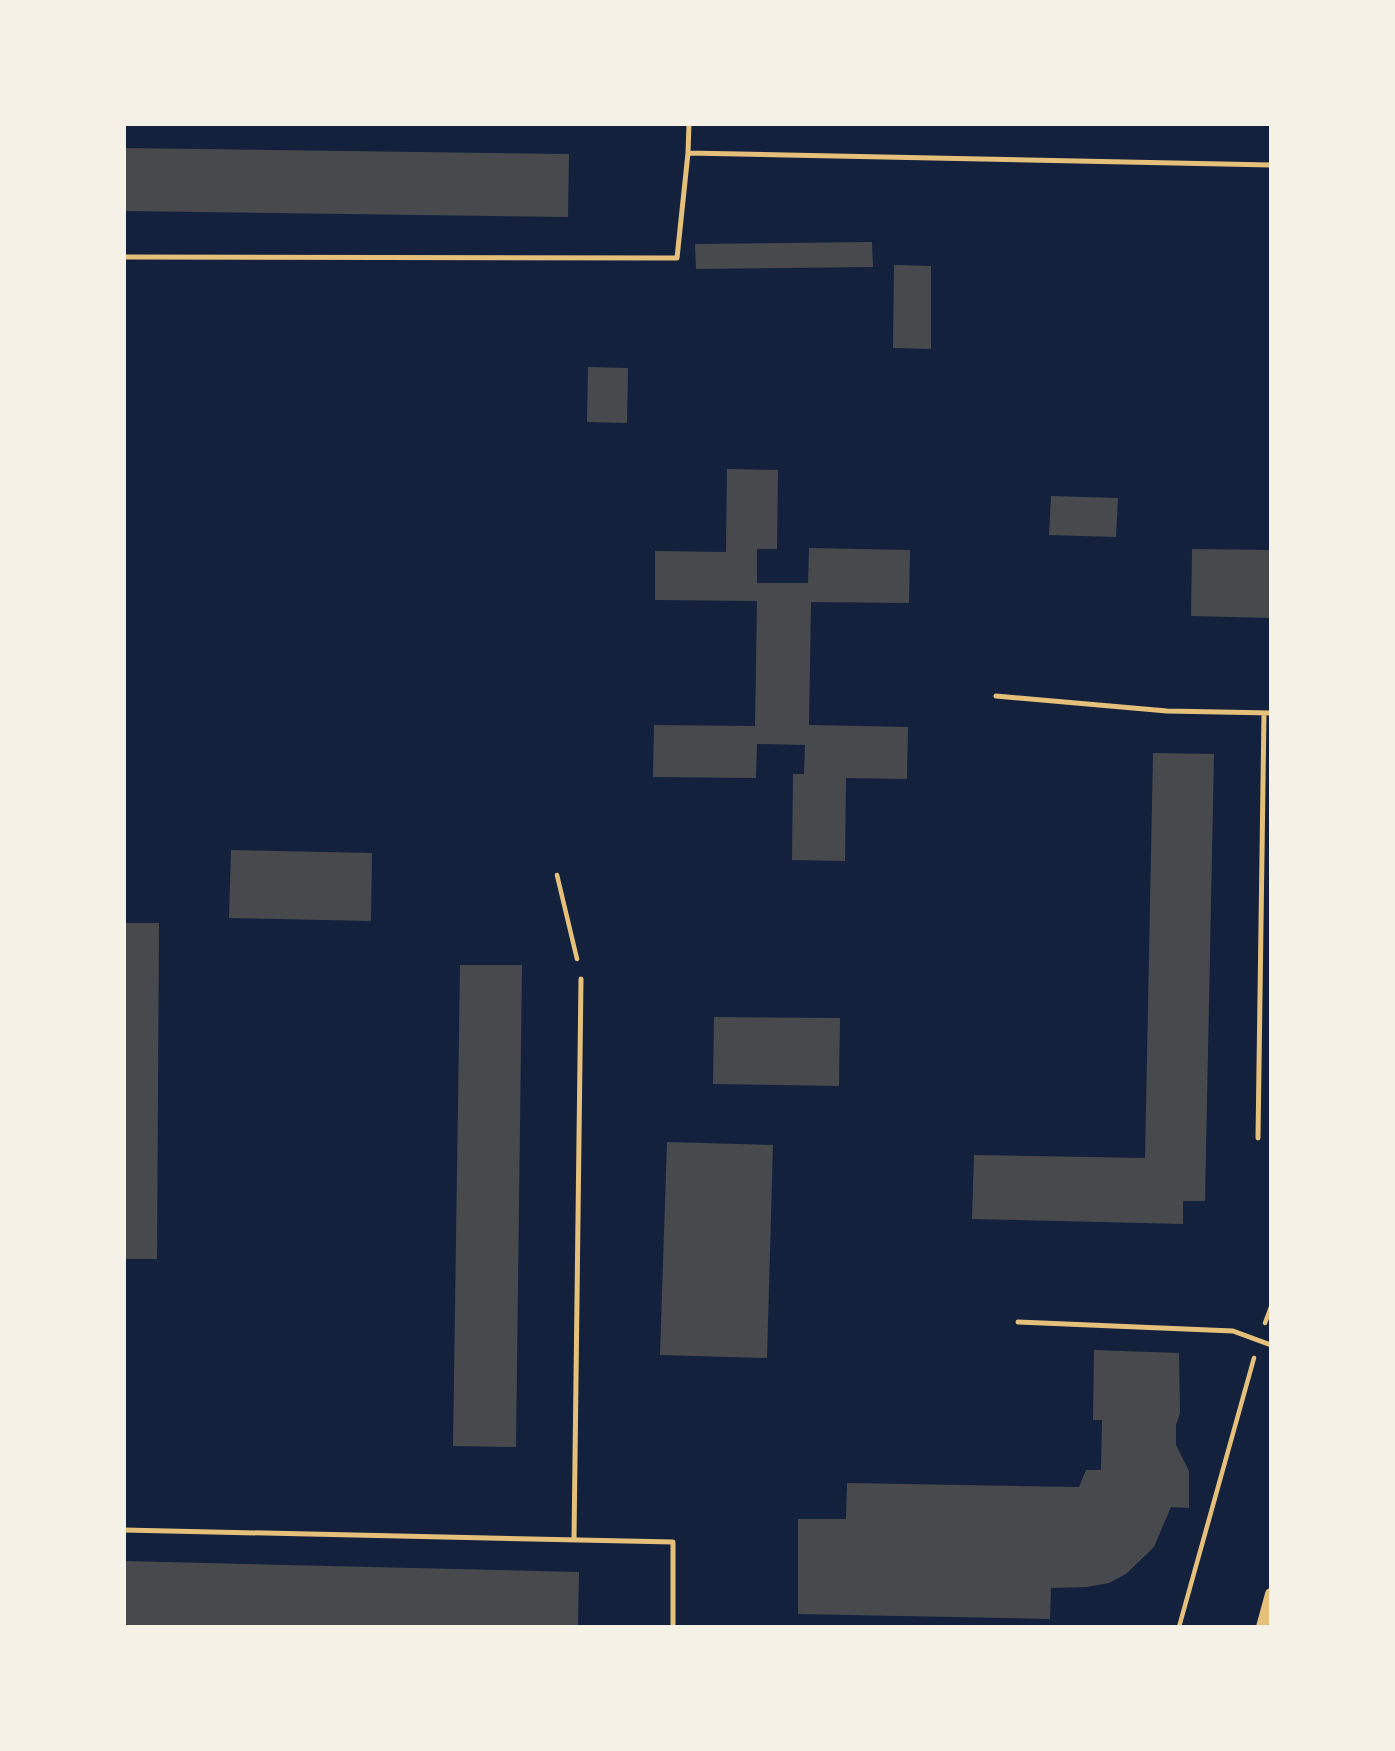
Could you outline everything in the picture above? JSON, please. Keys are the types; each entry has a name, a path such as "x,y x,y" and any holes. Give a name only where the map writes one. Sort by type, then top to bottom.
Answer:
{"street":[{"path":"1262,1627 1271,1594"}],"lane":[{"path":"124,257 677,258 688,153 688,124"},
{"path":"688,153 1271,164"},
{"path":"996,696 1167,711 1268,713 1258,1138"},
{"path":"574,1540 581,979"},
{"path":"1018,1322 1233,1331 1271,1345"},
{"path":"124,1530 673,1542 673,1627"}],"path":[{"path":"557,874 581,979"},
{"path":"1179,1627 1259,1340 1271,1307"}],"building":[{"path":"124,148 569,154 568,217 124,211"},
{"path":"872,242 873,267 696,269 695,244"},
{"path":"894,265 931,266 931,349 893,348"},
{"path":"588,367 628,368 627,423 587,422"},
{"path":"727,469 778,470 777,549 757,549 757,583 808,583 809,548 910,550 909,603 811,602 809,725 908,727 907,779 846,778 845,861 792,860 793,774 804,774 805,745 757,744 756,778 653,777 654,725 755,726 757,601 655,600 655,551 726,552"},
{"path":"1051,496 1118,498 1116,537 1049,535"},
{"path":"1192,549 1271,550 1271,618 1191,616"},
{"path":"1153,753 1214,754 1205,1201 1183,1201 1183,1224 972,1219 974,1155 1145,1158"},
{"path":"231,850 372,853 371,921 229,918"},
{"path":"124,923 159,923 157,1259 124,1259"},
{"path":"460,965 522,965 516,1447 453,1446"},
{"path":"714,1017 840,1018 839,1086 713,1084"},
{"path":"667,1142 773,1145 767,1358 660,1355"},
{"path":"1094,1350 1179,1353 1180,1413 1176,1425 1176,1445 1189,1471 1189,1508 1171,1507 1154,1547 1126,1574 1109,1583 1051,1588 1050,1619 798,1614 798,1519 846,1519 847,1483 1079,1487 1086,1470 1101,1470 1102,1420 1093,1420"},
{"path":"124,1561 579,1572 578,1627 124,1627"}]}
